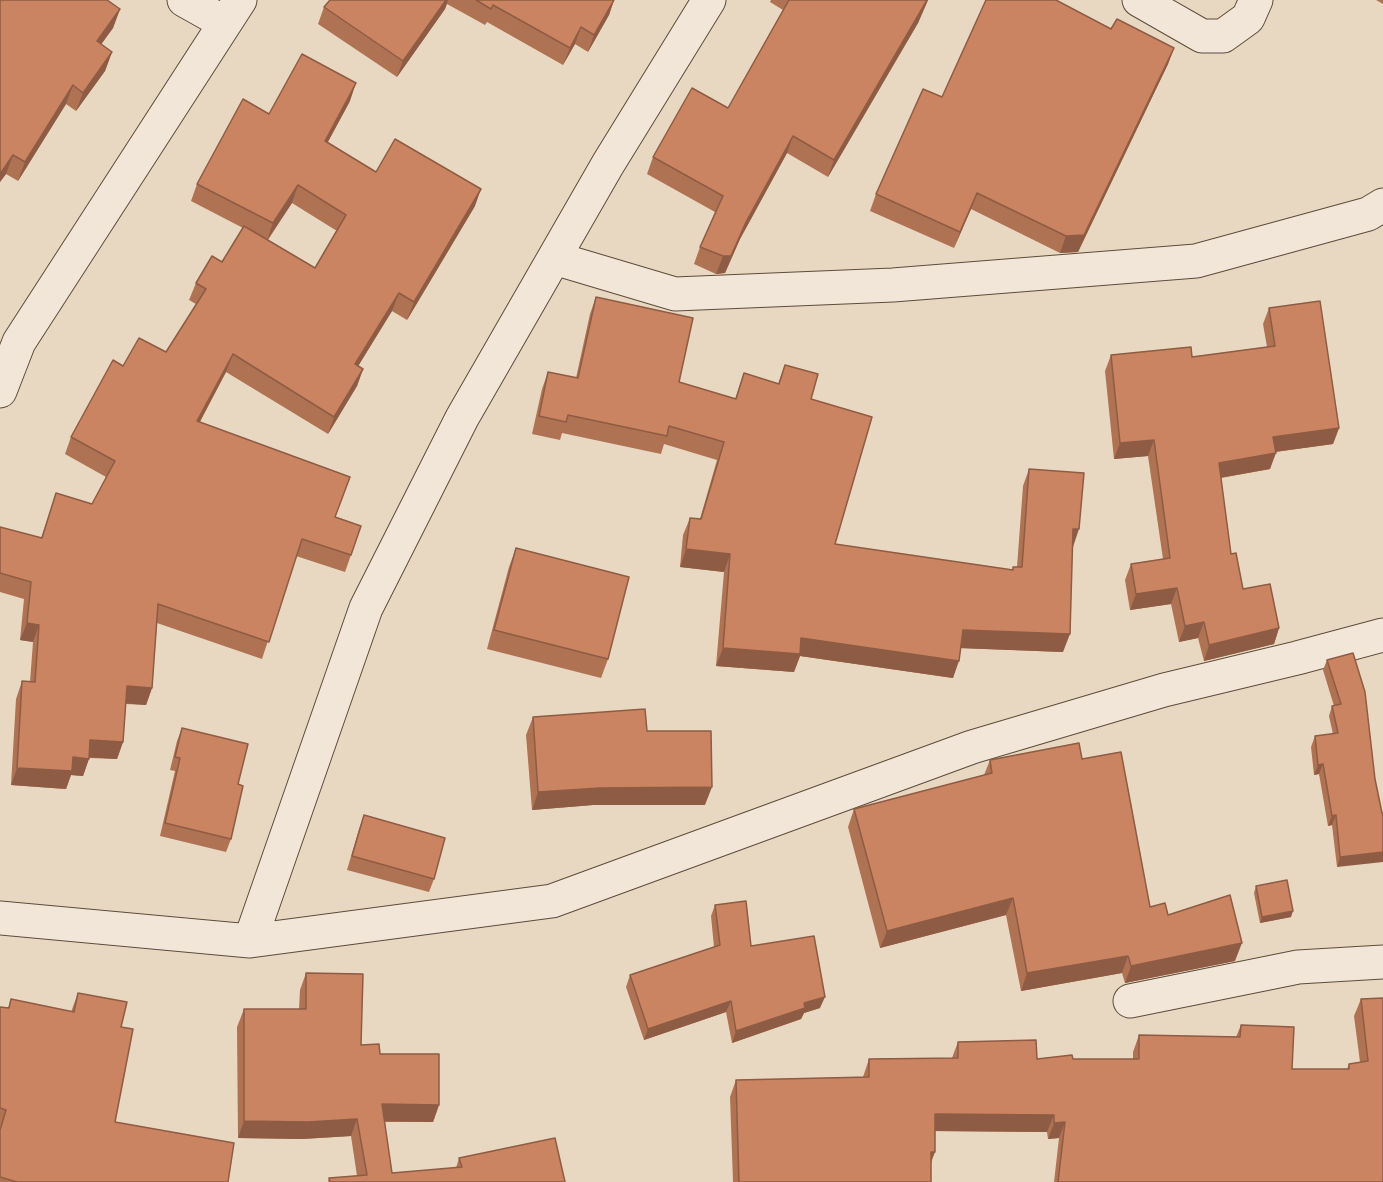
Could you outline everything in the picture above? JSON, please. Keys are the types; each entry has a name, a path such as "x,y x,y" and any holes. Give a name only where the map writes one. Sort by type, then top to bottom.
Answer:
{"street":[{"path":"0,391 19,342 232,12 184,0"},
{"path":"250,941 366,608 462,418 608,164 709,0"},
{"path":"1139,0 1202,36 1223,36 1248,18 1256,0"},
{"path":"554,258 675,294 893,285 1196,261 1368,214 1383,205"},
{"path":"0,918 250,941 552,900 972,747 1164,690 1383,635"},
{"path":"1130,1001 1298,968 1383,962"}],"building":[{"path":"0,0 107,0 120,9 97,41 112,52 83,93 73,85 25,162 13,155 0,174"},
{"path":"330,0 446,0 403,61 324,7"},
{"path":"476,0 614,0 594,35 581,27 570,48 493,5 491,9"},
{"path":"789,0 927,0 834,160 793,136 746,222 731,256 723,256 700,247 723,196 653,157 692,88 728,108"},
{"path":"986,0 1056,0 1111,29 1117,19 1174,48 1084,235 1066,236 977,193 960,232 876,194 923,89 942,97"},
{"path":"302,54 356,83 325,141 376,172 395,139 481,189 414,302 399,293 355,364 363,369 334,417 233,354 197,421 350,477 335,517 361,526 351,555 302,539 269,642 158,604 152,688 127,686 123,742 90,740 89,759 73,757 72,771 17,768 22,681 35,682 39,625 27,623 31,582 0,573 0,527 42,538 56,493 92,504 115,461 71,437 113,360 123,366 139,338 166,352 206,289 196,283 212,256 222,262 244,226 315,268 346,215 298,185 273,223 197,184 243,99 269,114"},
{"path":"596,297 693,318 679,382 736,399 744,373 779,384 785,365 818,374 811,399 872,417 835,544 1013,570 1013,567 1022,567 1029,469 1084,473 1079,529 1073,529 1070,634 963,630 959,661 801,638 800,654 723,648 730,554 686,549 690,518 701,519 724,442 669,426 667,436 568,415 566,422 539,416 548,372 578,378"},
{"path":"1320,301 1339,428 1273,437 1276,453 1219,463 1231,554 1236,553 1243,589 1270,584 1279,628 1209,645 1204,622 1185,626 1177,588 1136,594 1131,564 1170,558 1154,440 1120,443 1111,355 1191,347 1192,357 1275,346 1269,308"},
{"path":"516,548 629,577 608,659 494,630"},
{"path":"1353,653 1365,692 1375,779 1383,813 1383,852 1340,857 1336,815 1332,816 1323,764 1318,765 1315,736 1338,733 1332,706 1341,704 1327,660"},
{"path":"645,709 647,731 711,731 712,787 600,788 538,792 533,717"},
{"path":"182,728 248,744 238,784 243,786 231,839 165,823 180,758 175,757"},
{"path":"1079,743 1082,759 1121,752 1150,907 1165,903 1168,915 1230,895 1242,943 1131,966 1128,956 1027,973 1013,898 887,931 854,809 992,773 990,760"},
{"path":"364,815 445,838 434,879 352,856"},
{"path":"1287,880 1293,911 1262,917 1256,886"},
{"path":"746,901 751,946 814,936 825,997 804,1003 805,1008 736,1031 731,1001 648,1029 630,975 720,945 715,905"},
{"path":"306,973 363,974 361,1045 379,1044 380,1054 439,1054 439,1105 382,1104 392,1173 462,1167 459,1158 555,1138 565,1182 330,1182 329,1178 367,1175 357,1119 308,1122 244,1121 244,1009 306,1009"},
{"path":"78,993 127,1002 121,1027 133,1029 115,1122 234,1143 228,1182 17,1182 0,1177 0,1130 6,1110 0,1108 0,1007 9,1008 11,999 74,1012"},
{"path":"1383,998 1383,1182 1058,1182 1065,1122 1054,1123 1054,1115 935,1114 935,1152 931,1152 931,1182 739,1182 736,1080 869,1077 869,1059 958,1058 958,1042 1036,1040 1037,1059 1072,1055 1073,1059 1139,1059 1139,1035 1240,1037 1241,1025 1294,1027 1292,1069 1349,1069 1349,1064 1368,1061 1361,999"}]}
